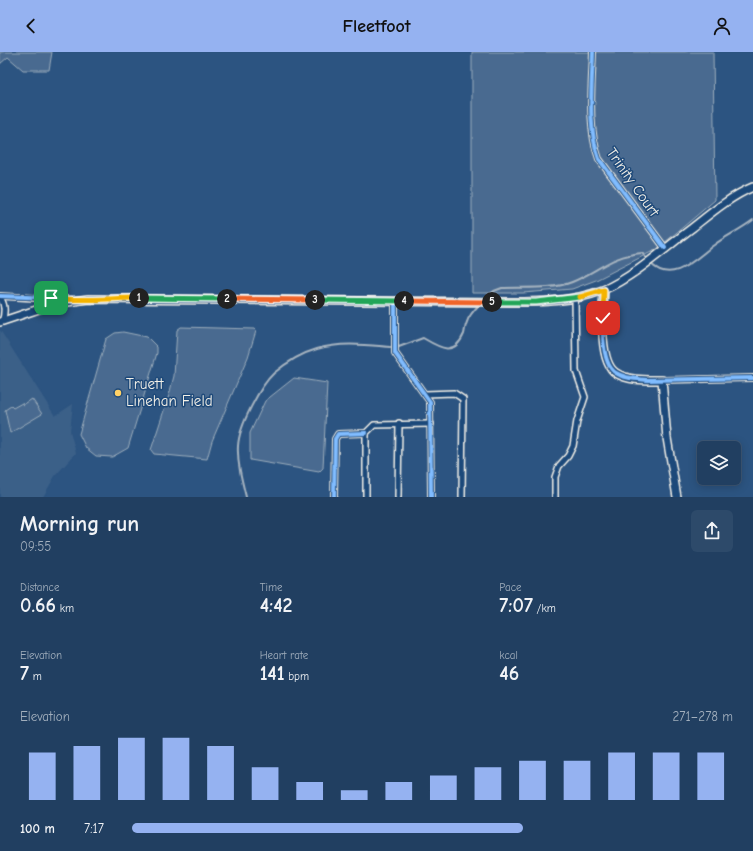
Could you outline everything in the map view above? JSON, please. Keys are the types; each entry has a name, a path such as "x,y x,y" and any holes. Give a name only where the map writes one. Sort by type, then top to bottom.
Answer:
{"main road":[{"path":"1,322 36,309 72,300 110,298 536,302 575,298 604,290 656,256 731,199 753,187"},
{"path":"604,290 604,341 609,366 616,373 629,378 662,380 668,445 677,497"}],"street":[{"name":"Trinity Court","path":"593,52 593,132 597,153 606,170 665,248"},
{"path":"0,297 72,300"},
{"path":"0,297 5,310 1,322"},
{"path":"555,497 555,477 559,466 568,456 573,446 577,421 585,397 576,370 575,298"},
{"path":"395,301 395,353 430,402 431,497"},
{"path":"662,380 753,378"},
{"path":"425,394 454,393 463,399 462,497"},
{"path":"398,497 399,424"},
{"path":"334,497 335,439 338,434 366,433 374,425 431,424"},
{"path":"366,433 366,497"}],"shaded area":[{"path":"0,52 52,52 49,70 23,70 8,57 0,64"},
{"path":"472,52 713,52 715,200 657,249 596,280 572,289 523,293 472,293"},
{"path":"181,327 254,329 256,331 248,357 212,441 207,459 154,454 151,450 174,376 177,330"},
{"path":"0,330 55,416 73,404 70,431 76,453 55,476 43,497 0,497"},
{"name":"Truett Linehan Field","path":"123,332 147,337 157,347 157,353 128,448 112,457 96,456 86,448 79,434 106,339 115,333"},
{"path":"294,378 327,383 323,468 319,472 250,460 250,433 265,401"},
{"path":"32,399 42,414 10,433 5,410 11,406 13,408 22,403 23,405"}],"waterway":[{"path":"651,264 659,270 668,272 676,271 692,262 753,220"},
{"path":"486,297 494,291 502,288 564,285 581,278 613,260 631,254 642,253 648,260"},
{"path":"396,348 423,338 441,347 451,348 456,346 464,334 469,317 480,304"},
{"path":"246,497 238,458 239,438 251,407 268,379 289,362 317,349 335,345 372,345 390,347"}],"cycle path":[{"path":"593,52 591,106 593,133 599,159 665,248"},
{"path":"604,290 604,347 606,358 610,367 616,373 627,378 647,380 753,378"},
{"path":"0,296 72,300"},
{"path":"395,301 395,353 430,402 431,497"},
{"path":"334,497 335,439 338,434 366,433"}],"place":[{"name":"Truett Linehan Field","path":"118,393"}],"route":[{"path":"51,298 72,300 110,298 536,302 558,301 604,290 603,318"}]}
